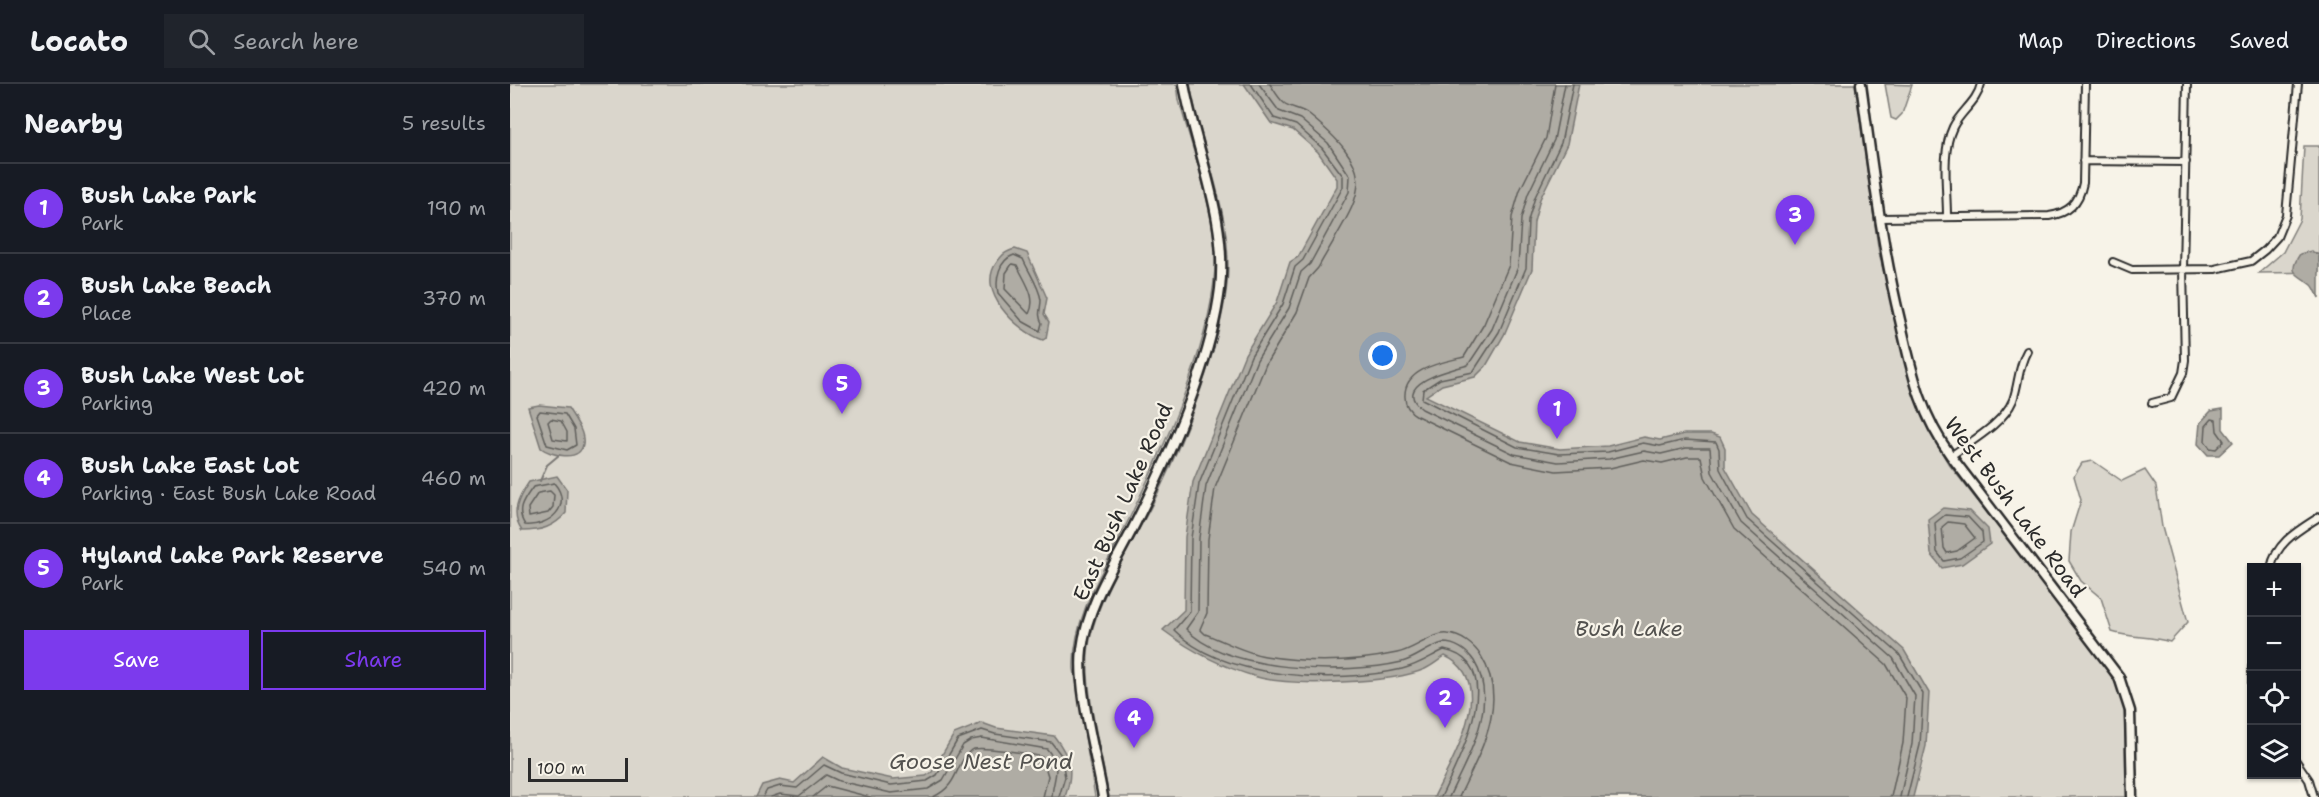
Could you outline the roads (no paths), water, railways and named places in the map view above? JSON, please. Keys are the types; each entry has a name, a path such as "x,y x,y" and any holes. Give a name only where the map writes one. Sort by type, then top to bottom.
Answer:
{"street":[{"name":"East Bush Lake Road","path":"1103,797 1083,685 1082,648 1097,600 1159,476 1174,437 1211,332 1220,289 1221,243 1184,84"},
{"name":"West Bush Lake Road","path":"1861,84 1888,270 1916,392 1933,431 2119,677 2130,711 2132,797"},
{"path":"1947,216 1948,141 1957,120 1974,101 1981,84"},
{"path":"2152,403 2171,398 2182,373 2186,346 2183,270 2187,84"},
{"path":"2113,262 2132,270 2229,268 2242,264 2265,250 2277,237 2289,201 2298,84"},
{"path":"1880,219 2059,214 2069,210 2081,193 2085,86"},
{"path":"2083,161 2186,162"},
{"path":"1951,456 2006,412 2016,391 2019,365 2027,351"},
{"path":"2273,563 2284,543 2319,517"},
{"path":"2301,768 2309,780 2314,797"}],"water":[{"name":"Bush Lake","path":"1244,84 1579,84 1567,144 1540,199 1534,222 1532,269 1504,335 1486,366 1475,377 1442,385 1426,396 1520,442 1560,449 1608,446 1644,437 1660,440 1684,434 1711,434 1720,437 1725,448 1725,467 1752,515 1904,650 1929,693 1926,746 1913,797 1434,797 1460,743 1467,722 1470,702 1469,683 1461,668 1445,656 1425,669 1390,678 1342,682 1293,682 1257,677 1219,663 1163,630 1184,610 1185,537 1193,482 1245,354 1277,302 1290,262 1298,257 1337,186 1337,179 1318,152 1293,130 1271,123"},
{"path":"1015,249 1027,253 1047,298 1044,314 1049,322 1046,338 1043,340 1011,319 995,297 991,285 992,273 997,262 1004,254"},
{"path":"2311,251 2319,255 2319,298 2312,285 2294,270 2300,254"},
{"path":"539,405 568,408 582,435 581,450 576,454 564,456 541,448 528,407"},
{"path":"2223,409 2223,429 2233,442 2219,455 2208,455 2198,444 2200,423 2211,411"},
{"path":"557,476 567,490 566,513 557,522 547,527 522,531 518,525 516,512 525,488 529,482"},
{"path":"1943,508 1970,511 1988,529 1990,544 1962,564 1942,568 1931,554 1928,519"},
{"name":"Goose Nest Pond","path":"982,723 996,728 1054,736 1064,751 1069,765 1069,780 1065,797 756,797 762,785 780,780 794,783 823,757 842,768 893,779 926,776 932,772 954,734"}],"waterway":[{"path":"540,481 547,465 559,455"}],"place":[{"name":"Bush Lake West Lot","path":"1795,245"},
{"name":"Hyland Lake Park Reserve","path":"842,414"},
{"name":"Bush Lake Park","path":"1557,439"},
{"name":"Bush Lake Beach","path":"1445,728"},
{"name":"Bush Lake East Lot","path":"1134,748"}]}
